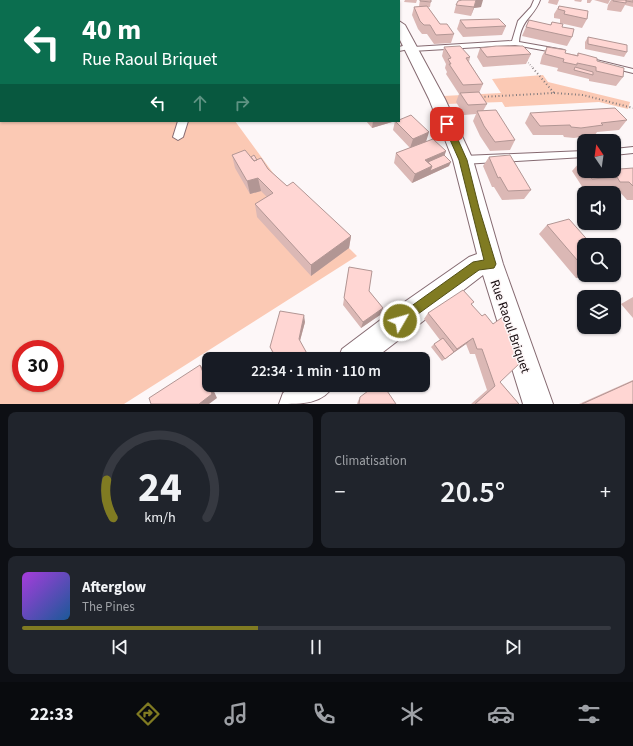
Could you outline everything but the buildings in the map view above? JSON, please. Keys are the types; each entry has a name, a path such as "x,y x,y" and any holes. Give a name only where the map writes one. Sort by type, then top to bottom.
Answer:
{"street":[{"name":"Rue Raoul Briquet","path":"400,28 407,48 437,100 463,160 474,208 491,264 538,404"},
{"path":"361,352 412,312 477,265 491,264"},
{"path":"294,404 310,392"}],"lane":[{"path":"514,43 515,35 526,15 534,9 537,0"},
{"path":"407,48 463,47 514,43 552,50 633,71"},
{"path":"178,137 183,122"},
{"path":"621,151 633,150"},
{"path":"463,160 577,154"}],"path":[{"path":"514,43 554,93"},
{"path":"476,97 554,93 583,95 633,108"}],"shaded area":[{"path":"543,75 548,82 630,102 628,109 599,102 505,107 502,102 446,104 443,96 501,93 492,79"},
{"path":"0,122 236,122 273,173 357,256 206,352 202,352 202,354 124,404 0,404"}],"route":[{"path":"400,321 477,265 491,264 474,208 463,160 447,124"}]}
